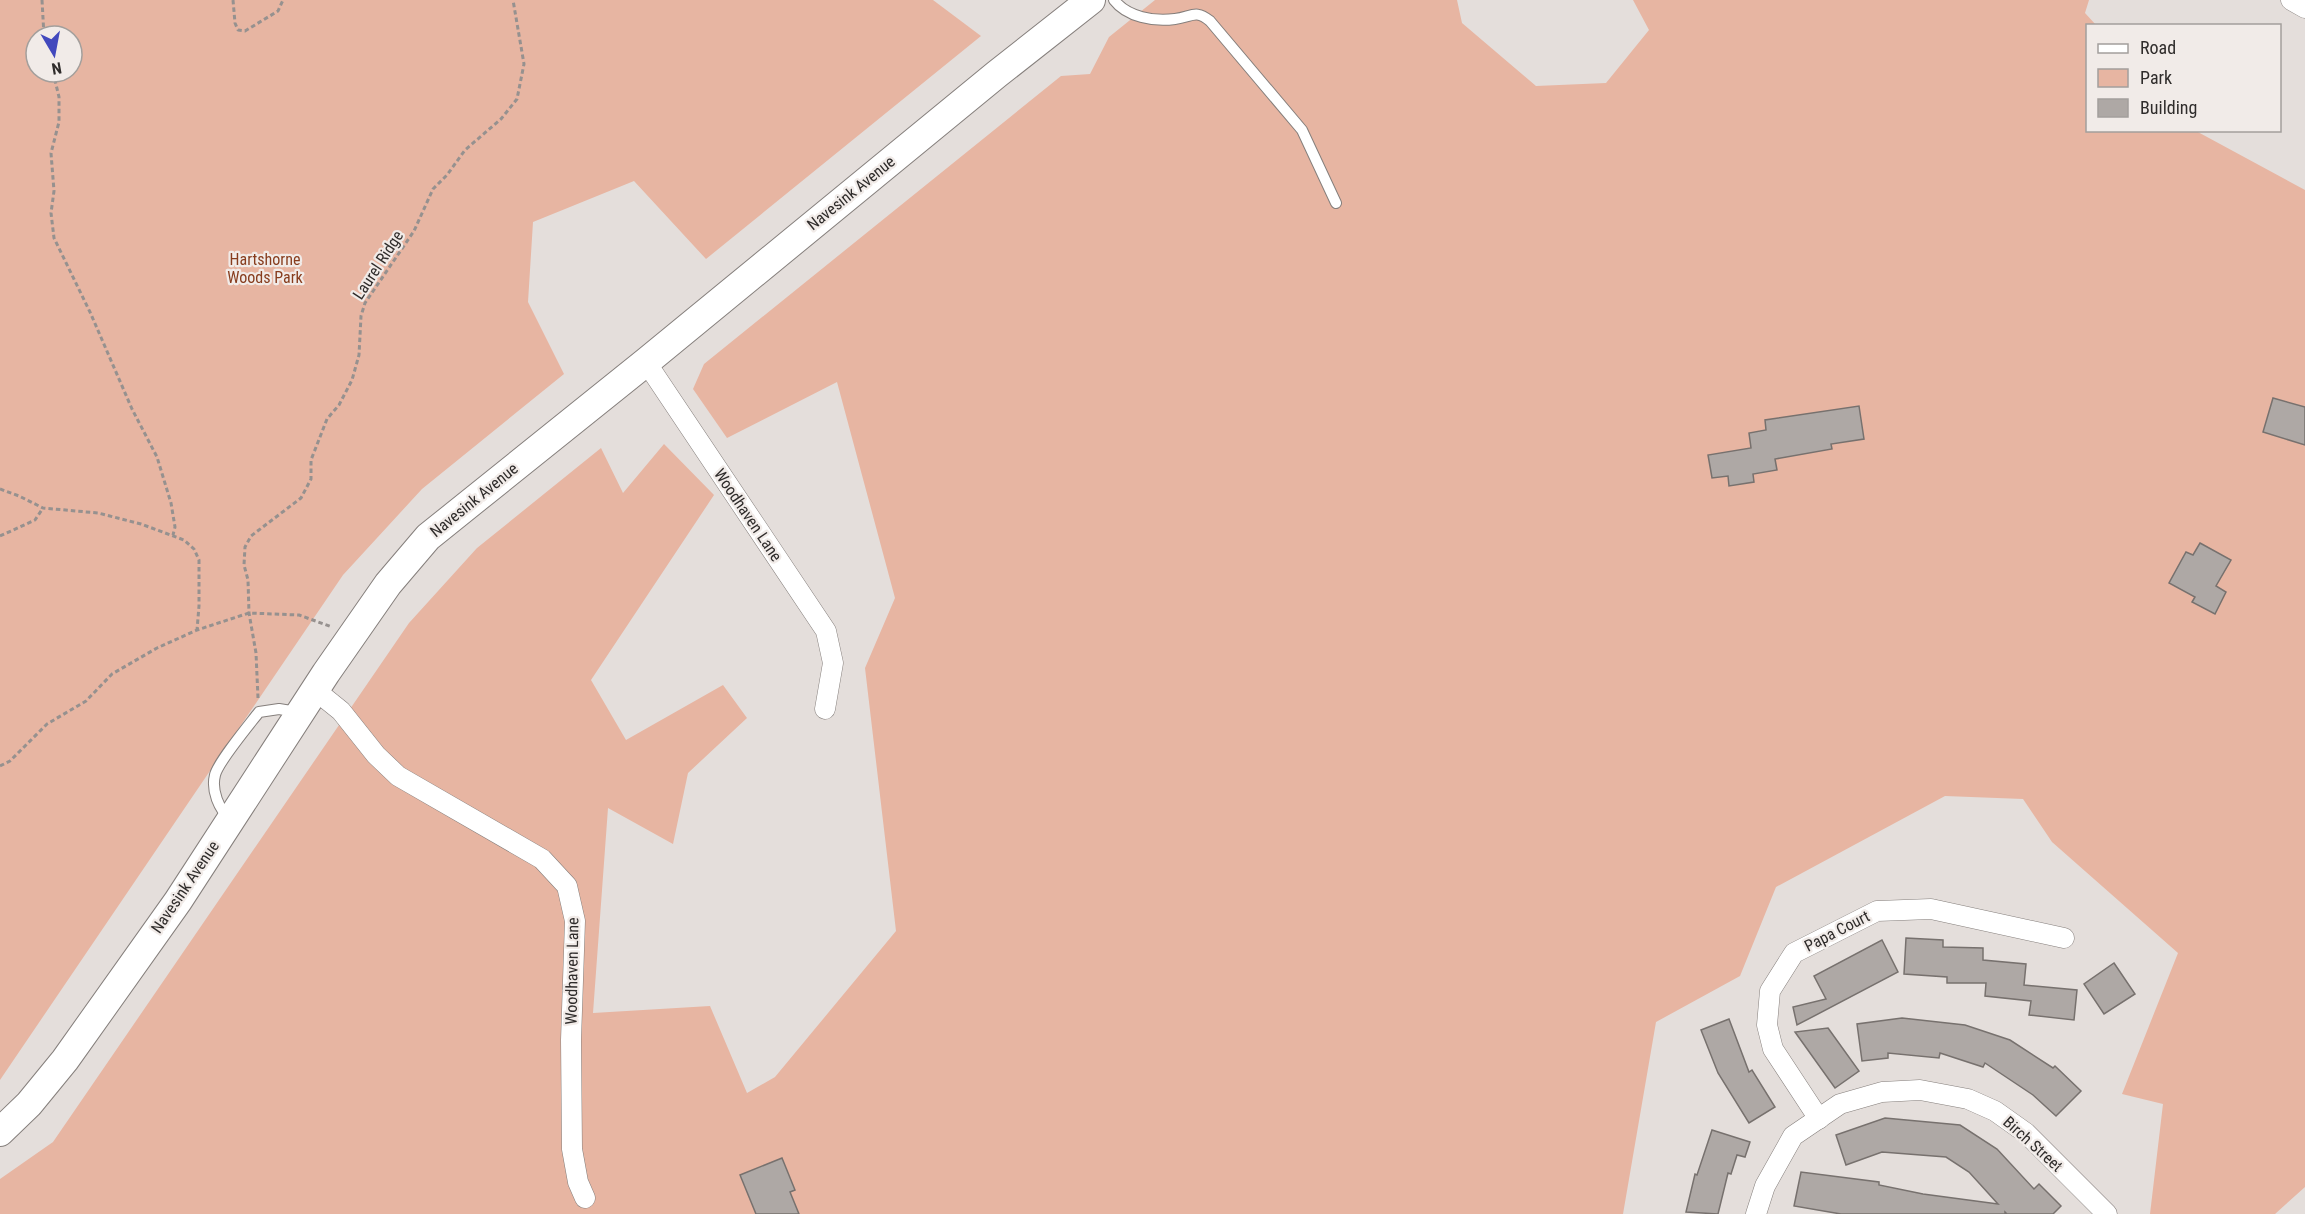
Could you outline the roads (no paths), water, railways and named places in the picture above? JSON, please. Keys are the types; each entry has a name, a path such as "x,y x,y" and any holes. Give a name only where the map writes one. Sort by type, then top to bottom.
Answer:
{"main road":[{"name":"Navesink Avenue","path":"0,1132 29,1104 65,1060 178,901 349,639 388,584 428,537 1091,0"}],"street":[{"path":"2291,0 2305,8"},
{"name":"Woodhaven Lane","path":"646,362 826,632 833,663 825,709"},
{"name":"Woodhaven Lane","path":"308,701 341,711 376,755 398,776 542,859 567,886 574,921 571,1040 572,1139 578,1182 585,1198"},
{"name":"Papa Court","path":"1819,1119 1773,1049 1767,1025 1770,991 1794,953 1877,911 1931,909 2064,938"},
{"name":"Birch Street","path":"1756,1214 1765,1186 1793,1136 1840,1104 1882,1092 1920,1090 1968,1099 1995,1111 2026,1133 2103,1213"}],"lane":[{"path":"1114,0 1125,12 1143,17 1176,19 1190,14 1201,14 1210,21 1302,130 1336,203"},
{"path":"230,820 220,811 215,792 215,775 259,712 308,701"}],"park label":[{"name":"Hartshorne Woods Park","path":"265,268"}]}
